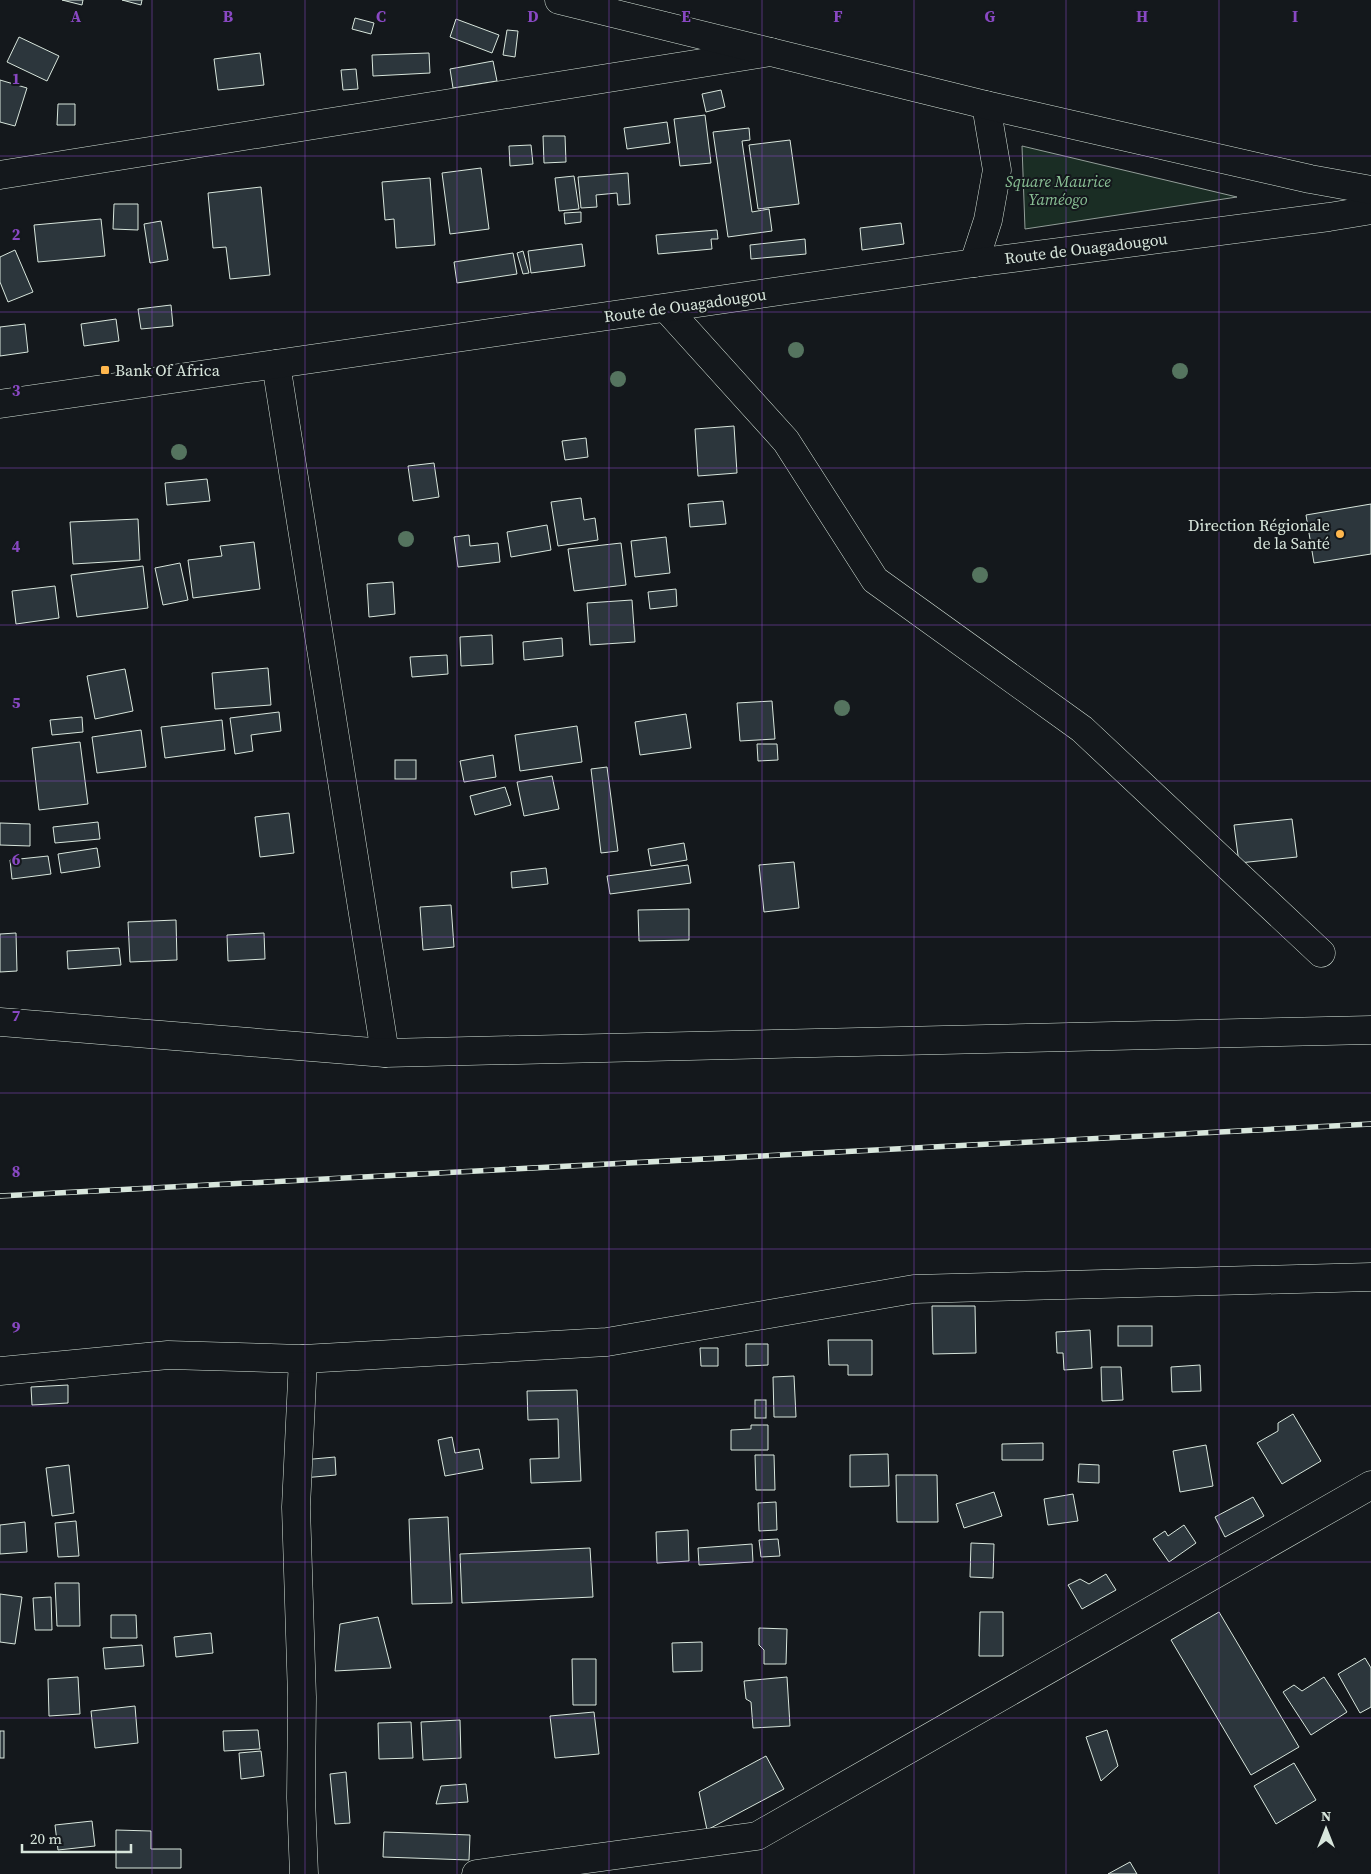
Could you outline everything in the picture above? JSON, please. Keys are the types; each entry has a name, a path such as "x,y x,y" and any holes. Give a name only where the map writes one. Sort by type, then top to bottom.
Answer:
{"street":[{"path":"559,0 986,105 1310,179 1371,190"},
{"path":"0,175 771,52"},
{"path":"974,263 988,220 997,170 986,105"},
{"name":"Route de Ouagadougou","path":"0,404 974,263 1371,210"},
{"path":"666,308 786,441 875,580 1082,729 1321,953"},
{"path":"276,364 385,1054"},
{"path":"0,1022 385,1054 1371,1030"},
{"path":"0,1371 168,1355 303,1359 607,1342 914,1289 1371,1277"},
{"path":"303,1359 296,1507 302,1697 300,1798 304,1874"},
{"path":"476,1874 757,1836 1371,1484"}],"green space":[{"name":"Square Maurice Yaméogo","path":"1022,146 1237,197 1025,229"}],"building":[{"path":"62,0 83,0 82,5"},
{"path":"122,0 142,0 141,5"},
{"path":"355,18 374,23 371,34 352,29"},
{"path":"456,19 499,35 492,53 450,37"},
{"path":"507,30 518,31 515,57 503,55"},
{"path":"19,37 59,56 47,81 7,62"},
{"path":"260,53 264,85 218,90 214,59"},
{"path":"429,53 430,73 373,76 372,55"},
{"path":"493,61 497,81 453,88 450,69"},
{"path":"356,69 358,89 343,90 341,70"},
{"path":"0,80 27,88 15,126 0,122"},
{"path":"721,90 725,107 706,112 702,94"},
{"path":"58,104 75,104 75,125 57,125"},
{"path":"705,115 711,163 680,166 674,119"},
{"path":"667,122 670,143 627,149 624,128"},
{"path":"749,128 750,140 742,141 752,212 769,209 772,231 728,237 713,132"},
{"path":"543,136 565,136 566,162 544,163"},
{"path":"790,140 799,204 758,209 749,145"},
{"path":"531,145 533,164 510,166 509,146"},
{"path":"481,168 489,229 450,234 442,173"},
{"path":"628,173 630,204 618,205 617,193 596,195 597,207 581,208 578,177"},
{"path":"574,176 579,209 559,211 555,178"},
{"path":"430,178 435,245 396,248 394,219 385,220 382,182"},
{"path":"261,187 270,275 230,279 226,247 213,248 208,193"},
{"path":"114,204 138,204 138,230 113,229"},
{"path":"581,212 581,222 565,224 564,213"},
{"path":"101,219 105,256 38,262 34,225"},
{"path":"161,221 168,260 150,263 144,224"},
{"path":"901,223 904,244 862,250 860,228"},
{"path":"717,230 718,239 711,239 712,249 658,254 656,235"},
{"path":"805,239 806,254 751,259 750,245"},
{"path":"582,244 585,266 531,273 528,251"},
{"path":"15,250 33,292 8,302 0,282 0,257"},
{"path":"523,251 529,273 523,274 517,253"},
{"path":"513,253 517,274 457,283 454,262"},
{"path":"171,305 173,326 141,329 138,309"},
{"path":"116,319 119,341 84,346 81,324"},
{"path":"25,324 28,352 0,356 0,327"},
{"path":"734,426 737,473 698,476 695,429"},
{"path":"586,438 588,457 565,460 562,441"},
{"path":"434,463 439,497 413,501 408,466"},
{"path":"207,479 210,501 167,505 165,483"},
{"path":"581,498 584,520 595,518 598,540 558,546 551,502"},
{"path":"723,501 726,524 690,527 688,504"},
{"name":"Direction Régionale de la Santé","path":"1371,504 1371,554 1314,563 1306,515"},
{"path":"138,519 140,560 73,564 70,522"},
{"path":"547,525 551,550 511,557 507,532"},
{"path":"469,535 470,546 498,543 500,562 458,567 454,537"},
{"path":"666,537 670,573 635,577 631,541"},
{"path":"254,542 260,589 193,598 188,560 222,556 220,546"},
{"path":"621,543 626,585 574,591 568,549"},
{"path":"180,563 188,600 163,605 155,568"},
{"path":"143,566 148,608 77,617 71,575"},
{"path":"393,582 395,614 369,617 367,584"},
{"path":"55,586 59,618 16,624 12,591"},
{"path":"676,589 677,606 650,609 648,592"},
{"path":"632,600 635,642 590,645 587,603"},
{"path":"492,635 493,664 461,666 460,637"},
{"path":"562,638 563,656 524,660 523,642"},
{"path":"447,655 448,674 412,677 410,657"},
{"path":"268,668 271,705 215,709 212,673"},
{"path":"125,669 133,711 95,719 87,676"},
{"path":"772,701 775,739 740,741 737,703"},
{"path":"279,712 281,731 251,735 253,751 235,754 230,718"},
{"path":"686,714 691,748 640,755 635,722"},
{"path":"82,717 83,732 52,735 50,720"},
{"path":"222,720 225,750 165,758 161,727"},
{"path":"577,726 582,762 520,771 515,735"},
{"path":"141,730 146,767 97,773 92,737"},
{"path":"80,742 88,804 39,810 32,748"},
{"path":"757,744 777,744 778,760 758,761"},
{"path":"493,755 496,777 464,782 460,761"},
{"path":"395,760 416,760 416,779 395,779"},
{"path":"607,767 618,851 601,853 591,769"},
{"path":"552,776 559,809 524,816 517,782"},
{"path":"505,787 511,805 475,815 470,796"},
{"path":"289,813 294,853 260,857 255,817"},
{"path":"1292,819 1297,857 1239,863 1234,825"},
{"path":"98,822 100,839 55,843 53,827"},
{"path":"0,823 30,824 30,846 0,845"},
{"path":"684,843 687,860 651,866 648,849"},
{"path":"97,848 100,867 61,873 58,854"},
{"path":"48,856 51,874 12,879 10,860"},
{"path":"794,862 799,908 764,912 759,865"},
{"path":"688,865 691,883 610,894 607,876"},
{"path":"546,868 548,884 512,888 511,872"},
{"path":"451,905 454,947 423,950 420,907"},
{"path":"689,909 689,940 639,941 638,910"},
{"path":"176,920 177,960 130,962 128,922"},
{"path":"16,933 17,971 0,972 0,934"},
{"path":"264,933 265,959 228,961 227,935"},
{"path":"119,948 121,965 68,969 67,951"},
{"path":"932,1306 975,1306 976,1353 933,1354"},
{"path":"1118,1326 1152,1326 1152,1346 1118,1346"},
{"path":"1090,1330 1092,1368 1064,1370 1063,1353 1057,1353 1056,1332"},
{"path":"828,1340 872,1340 872,1375 848,1375 848,1365 829,1365"},
{"path":"746,1344 768,1344 768,1365 746,1366"},
{"path":"700,1348 718,1348 718,1366 701,1366"},
{"path":"1200,1365 1201,1391 1172,1392 1171,1367"},
{"path":"1101,1367 1121,1367 1123,1400 1102,1401"},
{"path":"794,1376 796,1417 774,1417 773,1377"},
{"path":"68,1385 68,1403 32,1405 31,1387"},
{"path":"577,1390 581,1481 531,1483 530,1459 559,1458 558,1419 528,1420 527,1391"},
{"path":"755,1400 766,1400 766,1418 755,1418"},
{"path":"1293,1414 1321,1461 1282,1484 1257,1443 1278,1431 1278,1423"},
{"path":"751,1425 768,1425 768,1450 731,1450 731,1430 751,1429"},
{"path":"452,1437 455,1453 479,1449 483,1469 445,1476 438,1440"},
{"path":"1043,1443 1043,1460 1002,1460 1002,1444"},
{"path":"1206,1445 1213,1486 1180,1492 1173,1451"},
{"path":"888,1454 889,1486 850,1487 850,1455"},
{"path":"755,1455 774,1455 775,1490 756,1490"},
{"path":"335,1457 336,1475 303,1478 302,1460"},
{"path":"1079,1464 1099,1465 1099,1483 1078,1482"},
{"path":"69,1465 74,1513 52,1516 46,1468"},
{"path":"896,1475 937,1475 938,1522 897,1522"},
{"path":"994,1492 1002,1516 964,1528 956,1504"},
{"path":"1073,1494 1078,1521 1048,1525 1044,1499"},
{"path":"1253,1497 1264,1516 1225,1537 1215,1517"},
{"path":"776,1502 777,1530 759,1531 758,1503"},
{"path":"448,1517 452,1603 412,1604 409,1519"},
{"path":"76,1521 79,1556 58,1557 55,1523"},
{"path":"25,1522 27,1552 0,1554 0,1525"},
{"path":"1184,1525 1196,1543 1169,1562 1153,1539 1165,1531 1168,1536"},
{"path":"688,1530 689,1561 657,1563 656,1532"},
{"path":"778,1539 780,1556 761,1557 759,1540"},
{"path":"971,1543 994,1544 993,1578 970,1577"},
{"path":"752,1544 753,1562 699,1565 698,1548"},
{"path":"590,1548 593,1597 462,1603 460,1554"},
{"path":"1106,1574 1116,1590 1082,1609 1068,1585 1080,1579 1089,1584"},
{"path":"55,1583 79,1583 80,1626 57,1626"},
{"path":"0,1594 22,1597 15,1644 0,1642"},
{"path":"51,1597 52,1630 35,1630 33,1598"},
{"path":"980,1612 1003,1612 1003,1656 979,1656"},
{"path":"1219,1612 1299,1747 1251,1775 1171,1640"},
{"path":"111,1615 136,1615 137,1638 111,1638"},
{"path":"378,1617 391,1668 335,1671 340,1624"},
{"path":"759,1628 787,1629 786,1664 764,1664 764,1650 759,1645"},
{"path":"211,1633 213,1653 176,1657 174,1637"},
{"path":"702,1642 702,1671 673,1672 672,1643"},
{"path":"142,1645 144,1666 105,1669 103,1648"},
{"path":"1365,1658 1371,1668 1371,1707 1360,1713 1338,1674"},
{"path":"572,1659 596,1659 596,1705 573,1705"},
{"path":"78,1677 80,1714 49,1716 48,1679"},
{"path":"787,1677 790,1726 753,1728 751,1702 746,1699 744,1681"},
{"path":"1324,1677 1347,1712 1311,1735 1283,1692 1294,1685 1302,1691"},
{"path":"135,1706 138,1743 95,1748 91,1711"},
{"path":"594,1712 599,1754 555,1758 550,1716"},
{"path":"460,1720 461,1758 423,1760 421,1722"},
{"path":"411,1722 413,1758 379,1759 378,1723"},
{"path":"258,1730 260,1749 224,1751 223,1731"},
{"path":"1107,1730 1118,1766 1101,1781 1086,1737"},
{"path":"0,1731 4,1731 4,1758 0,1758"},
{"path":"261,1751 264,1776 241,1779 239,1753"},
{"path":"766,1756 784,1789 707,1830 699,1792"},
{"path":"1294,1763 1316,1800 1276,1824 1254,1786"},
{"path":"346,1772 350,1823 335,1824 330,1774"},
{"path":"466,1784 468,1802 436,1804 441,1786"},
{"path":"92,1821 95,1846 58,1850 55,1825"},
{"path":"116,1830 151,1831 151,1849 181,1849 181,1868 116,1868"},
{"path":"384,1832 470,1835 469,1860 383,1857"},
{"path":"1130,1862 1137,1874 1108,1874"}],"railway":[{"path":"0,1196 1371,1124"}],"place":[{"name":"Bank Of Africa","path":"105,370"},
{"name":"Direction Régionale de la Santé","path":"1340,534"}]}
